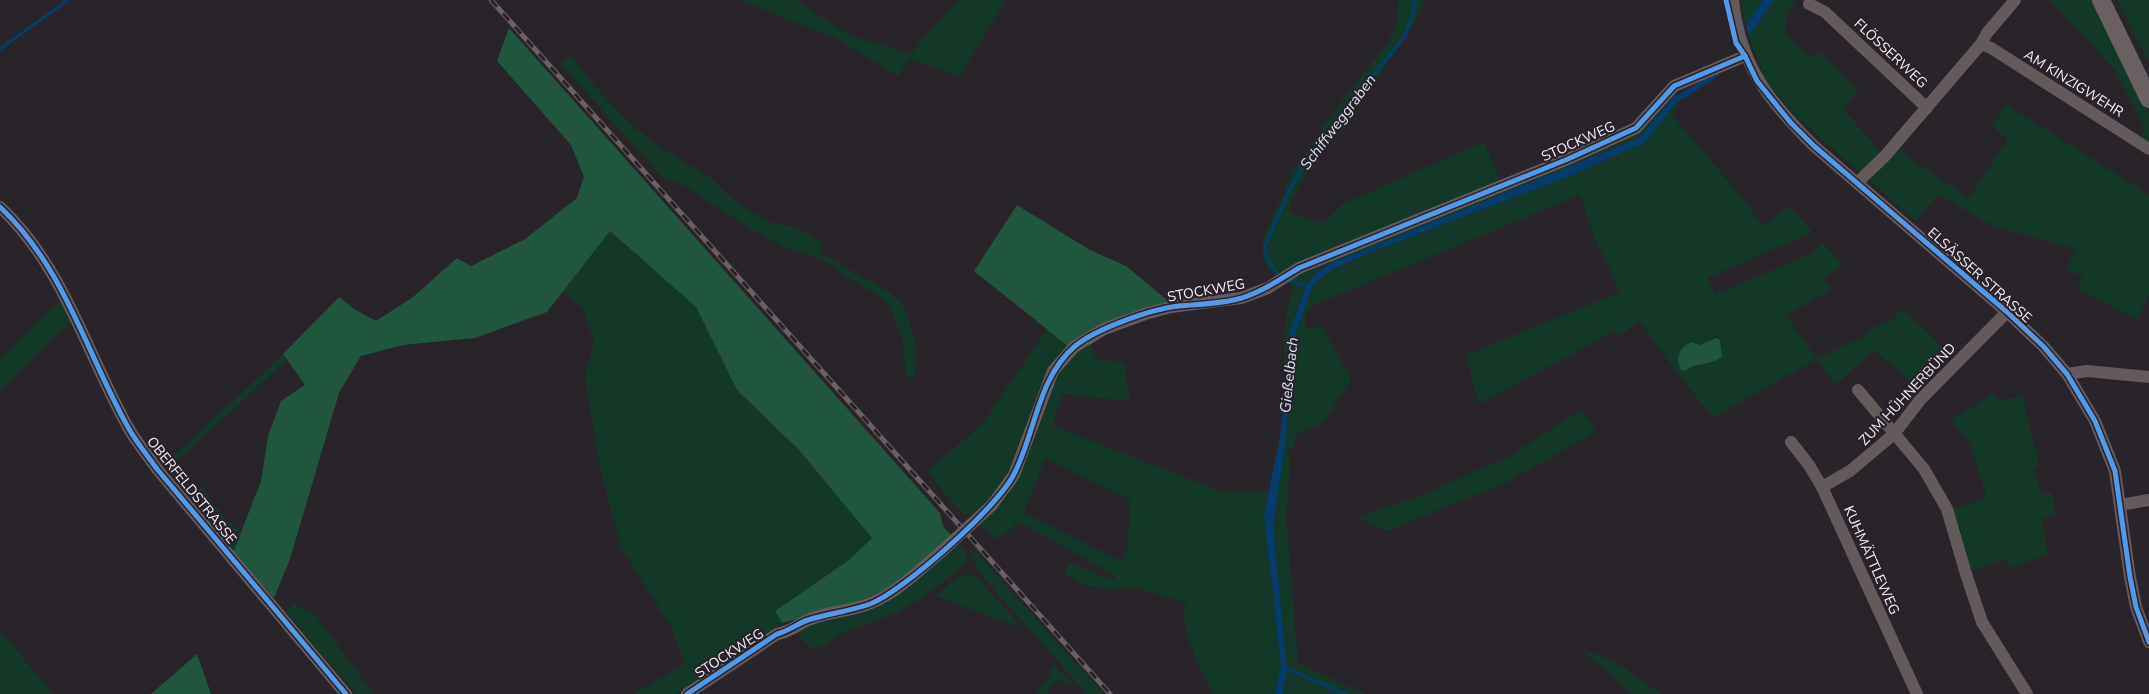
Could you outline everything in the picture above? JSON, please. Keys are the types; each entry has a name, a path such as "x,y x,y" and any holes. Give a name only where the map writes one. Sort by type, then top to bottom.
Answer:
{"highway":[{"path":"2101,0 2149,99"},
{"path":"2113,0 2149,76"}],"street":[{"name":"ELSÄSSER STRASSE","path":"1733,0 1745,56 1757,81 1791,123 1814,146 2007,312 2043,346 2067,374 2095,420 2115,471 2134,600 2142,628 2149,642"},
{"path":"1858,182 1927,108 1981,44 1987,33 2014,0"},
{"name":"FLÖSSERWEG","path":"1809,4 1825,12 1927,108"},
{"name":"AM KINZIGWEHR","path":"1981,44 1991,48 2149,149"},
{"name":"STOCKWEG","path":"687,694 778,634 788,632 809,619 858,608 894,591 942,551 992,505 1014,475 1054,371 1074,347 1104,330 1145,314 1171,307 1241,298 1268,288 1300,268 1568,159 1636,128 1674,86 1745,56"},
{"name":"OBERFELDSTRASSE","path":"0,207 31,240 52,270 130,430 157,469 346,694"},
{"name":"ZUM HÜHNERBÜND","path":"1822,487 1850,472 1894,434 1920,400 2007,312"},
{"path":"2067,374 2087,372 2149,377"},
{"path":"1858,390 1924,469 1948,509 1982,622 2027,694"},
{"name":"KUHMÄTTLEWEG","path":"1791,442 1809,465 1822,487 1917,694"},
{"path":"2120,505 2149,500"}],"green space":[{"path":"742,0 795,0 851,36 912,54 920,42 959,0 1005,0 960,76 909,59 898,76 834,37 780,17"},
{"path":"1399,0 1425,0 1401,45 1324,146 1294,195 1289,213 1324,223 1341,205 1484,142 1503,188 1617,144 1640,131 1675,92 1677,95 1639,138 1322,267 1312,277 1299,302 1292,329 1287,371 1284,340 1288,308 1293,288 1289,281 1269,270 1263,256 1263,239 1293,172 1330,117 1388,42 1397,24"},
{"path":"1741,0 1763,0 1746,25 1741,9"},
{"path":"1774,0 1796,0 1787,15 1785,34 1813,58 1820,52 1859,89 1843,109 1884,155 1895,144 1916,163 1969,198 2008,139 1992,126 2007,105 2149,195 2149,294 2138,320 2077,289 2083,277 2066,268 2077,249 1993,226 1938,194 1916,221 1794,115 1764,78 1749,36"},
{"path":"2050,0 2094,0 2149,113 2149,149 2138,141 2145,129 2115,70"},
{"path":"2118,0 2149,0 2149,62"},
{"path":"509,28 940,513 943,526 951,535 907,575 887,588 858,601 782,623 775,611 849,560 872,538 799,450 737,390 696,307 610,231 547,312 475,338 403,345 361,356 339,393 290,559 274,598 233,553 261,481 268,436 281,401 305,385 283,354 339,297 354,309 376,321 413,297 457,258 471,266 525,239 577,198 584,177 571,145 497,61"},
{"path":"571,55 592,83 628,122 654,143 712,179 736,202 760,217 775,224 795,227 822,243 819,252 889,292 899,301 906,312 916,346 915,377 912,379 906,374 902,338 891,310 883,299 819,258 782,247 717,208 687,187 663,178 561,64"},
{"path":"1680,100 1672,115 1744,200 1762,226 1790,207 1812,231 1707,278 1715,295 1812,253 1823,243 1843,265 1824,279 1831,289 1786,316 1817,359 1713,417 1674,369 1639,320 1620,336 1613,332 1479,404 1466,355 1620,292 1594,236 1580,195 1311,306 1305,316 1306,329 1322,326 1351,379 1323,423 1297,434 1294,441 1296,446 1288,449 1290,466 1286,517 1298,663 1365,694 1283,694 1287,669 1273,526 1286,436 1295,335 1313,285 1326,273 1384,247 1565,178 1644,143 1667,113","holes":["1713,339 1718,360 1687,368 1678,363 1679,353 1695,343 1700,345"]},
{"path":"1017,205 1090,250 1126,266 1173,305 1069,347 974,271"},
{"path":"610,231 696,307 737,390 799,450 872,538 849,560 775,611 782,623 676,694 634,694 685,664 670,625 621,548 600,466 585,378 594,342 583,308 563,291"},
{"path":"63,298 73,320 0,391 0,359"},
{"path":"1903,309 1951,356 1918,390 1875,350 1835,385 1817,359 1861,338 1884,321 1888,324"},
{"path":"1047,329 1069,346 1088,335 1096,359 1124,362 1130,401 1062,394 1053,426 1220,491 1269,491 1264,515 1281,665 1275,694 1213,694 1188,635 1184,612 1187,603 1136,588 1109,590 1084,585 1064,574 1069,563 1114,580 1115,575 1018,521 1011,530 995,539 969,513 964,515 927,472 983,423","holes":["1045,458 1130,500 1128,548 1122,562 1024,513"]},
{"path":"1716,338 1720,340 1722,356 1714,361 1694,366 1685,371 1681,370 1678,357 1684,347 1691,342 1700,345"},
{"path":"283,354 287,360 167,470 163,466"},
{"path":"1995,393 1998,401 2022,396 2039,466 2033,468 2041,493 2052,493 2056,514 2042,519 2048,555 2010,568 2006,559 1971,570 1953,509 1987,498 1970,444 1951,420"},
{"path":"1582,409 1596,432 1503,484 1387,531 1357,517 1425,495 1485,466 1500,462"},
{"path":"206,483 205,493 228,521 241,532 233,553 189,501"},
{"path":"955,541 964,550 967,563 922,598 895,613 840,634 822,646 811,648 800,637 799,629 802,627 857,611"},
{"path":"969,551 975,551 1104,694 1087,694 986,581 978,570"},
{"path":"969,574 977,577 1022,628 935,596 957,578"},
{"path":"294,604 315,614 373,694 356,694 286,612"},
{"path":"0,631 53,694 0,694"},
{"path":"1579,647 1622,666 1661,694 1632,694"},
{"path":"197,654 211,694 151,694"},
{"path":"1053,665 1075,687 1064,681 1055,681 1046,694 1037,694 1050,676"}],"water":[{"path":"1763,0 1774,0 1749,36 1746,25"},
{"name":"Gießelbach","path":"1717,72 1720,75 1675,104 1644,143 1565,178 1384,247 1331,270 1313,285 1295,335 1285,447 1273,526 1287,669 1283,694 1275,694 1281,665 1264,515 1280,437 1291,327 1305,288 1317,272 1331,263 1639,138 1674,97"}],"waterway":[{"path":"0,49 68,0"},
{"name":"Schiffweggraben","path":"1277,273 1267,259 1265,246 1288,193 1307,158 1405,36 1414,10 1414,0"},
{"path":"1289,281 1310,286"},
{"path":"1287,669 1346,694"}],"railway":[{"path":"491,0 1110,694"}],"cycle path":[{"path":"1726,0 1736,43 1745,56 1757,81 1791,123 1814,146 2007,312 2043,346 2067,374 2095,421 2115,471 2130,577 2136,607 2149,642"},
{"path":"687,694 777,634 807,620 870,604 885,596 905,583 948,547 988,508 1013,476 1027,443 1044,391 1052,375 1062,360 1083,340 1109,327 1154,311 1179,306 1227,302 1242,298 1272,284 1299,268 1568,159 1636,128 1674,86 1745,56"},
{"path":"0,207 42,257 58,284 114,400 139,444 157,469 346,694"}]}
